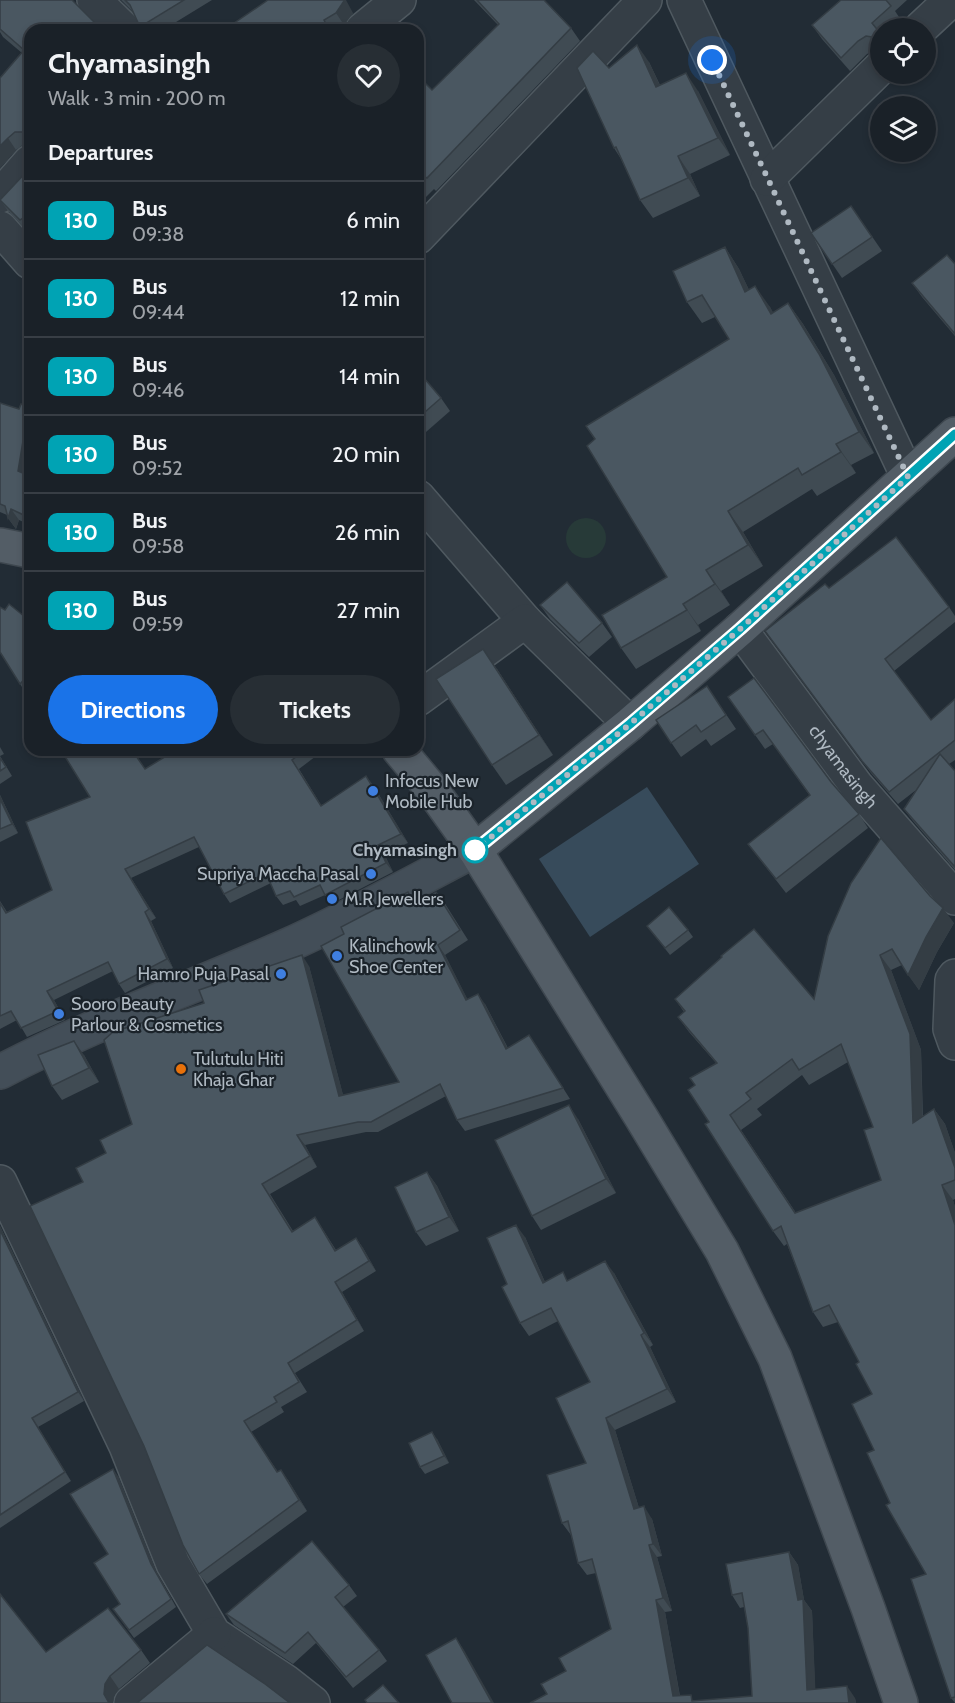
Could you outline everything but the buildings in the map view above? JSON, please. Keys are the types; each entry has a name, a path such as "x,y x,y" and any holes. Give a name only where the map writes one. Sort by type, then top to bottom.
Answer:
{"main road":[{"path":"0,1072 93,1028 285,946 475,850 630,724 740,629 955,434"},
{"path":"0,545 24,549"},
{"path":"404,756 430,787 475,850 641,1117 727,1261 775,1358 901,1703"}],"street":[{"path":"94,0 119,24"},
{"path":"369,24 399,0"},
{"path":"424,231 645,0"},
{"path":"684,0 766,179 908,477"},
{"path":"932,18 951,0"},
{"path":"766,179 870,78"},
{"path":"0,196 24,169"},
{"path":"0,228 24,255"},
{"path":"424,504 525,621 630,724"},
{"path":"424,695 525,621"},
{"name":"chyamasingh","path":"740,629 856,785 955,898"},
{"path":"955,976 952,980 950,1029 955,1043"},
{"path":"0,1182 126,1446 173,1564 214,1634 314,1703"},
{"path":"131,1703 214,1634"}],"green space":[{"path":"586,518 594,519 600,524 605,530 605,546 600,552 594,557 586,558 578,557 572,552 567,546 566,538 567,530 572,524 578,519"}],"water":[{"path":"647,787 699,864 590,937 539,859"}],"bus line":[{"name":"130","path":"475,850 630,724 740,629 955,434"}],"place":[{"name":"Infocus New Mobile Hub","path":"373,791"},
{"name":"Chyamasingh","path":"475,850"},
{"name":"Supriya Maccha Pasal","path":"371,874"},
{"name":"M.R Jewellers","path":"332,899"},
{"name":"Kalinchowk Shoe Center","path":"337,956"},
{"name":"Hamro Puja Pasal","path":"281,974"},
{"name":"Sooro Beauty Parlour & Cosmetics","path":"59,1014"},
{"name":"Tulutulu Hiti Khaja Ghar","path":"181,1069"}],"route":[{"path":"475,850 630,724 740,629 908,477 712,60"}]}
